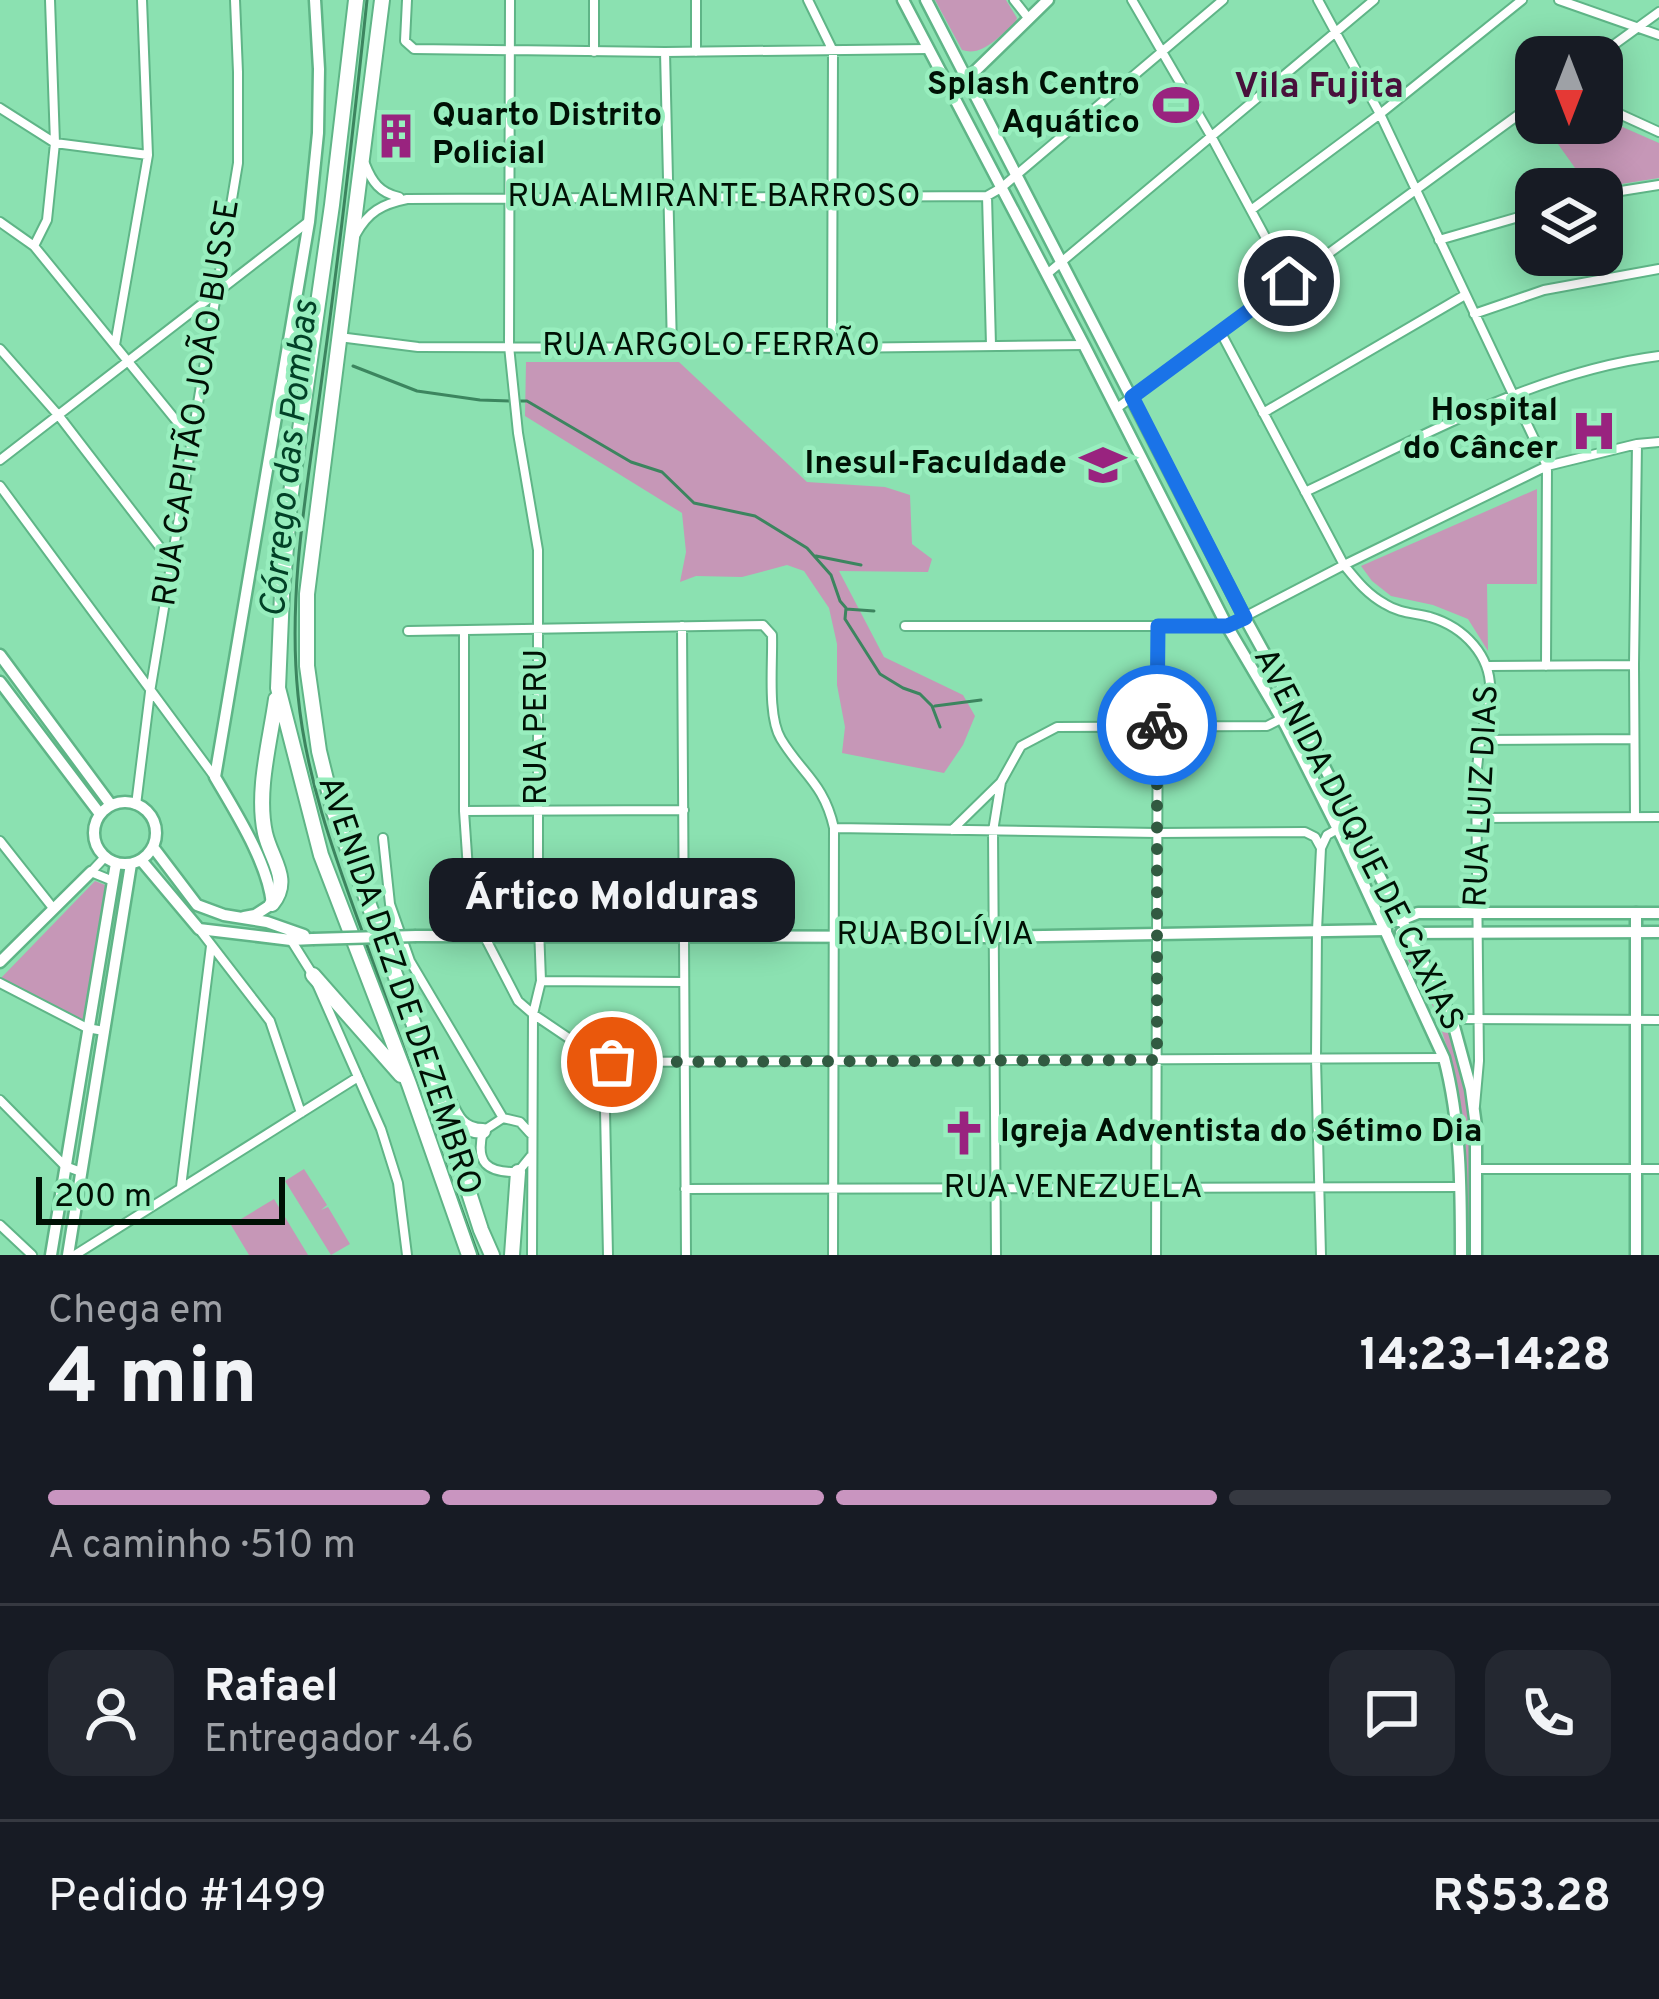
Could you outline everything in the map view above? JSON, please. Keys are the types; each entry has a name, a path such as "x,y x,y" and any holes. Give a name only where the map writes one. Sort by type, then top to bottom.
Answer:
{"highway":[{"name":"AVENIDA DEZ DE DEZEMBRO","path":"356,0 290,500 278,688 321,855 469,1255"},
{"name":"AVENIDA DEZ DE DEZEMBRO","path":"382,0 308,594 307,666 319,751 334,812 420,1041 492,1255"},
{"path":"272,904 282,882 266,836 262,799 278,688"},
{"path":"313,975 409,1084"},
{"path":"420,1041 461,1125 483,1131"},
{"path":"512,1255 518,1172"}],"street":[{"path":"34,246 47,220 55,143 50,0"},
{"path":"115,345 148,154 142,0"},
{"name":"RUA CAPITÃO JOÃO BUSSE","path":"140,806 150,692 238,163 235,0"},
{"path":"215,777 309,222 318,133 315,0"},
{"path":"407,0 405,40 414,50 928,49"},
{"name":"RUA PERU","path":"510,0 509,346 538,550 541,981 533,1014 531,1134"},
{"path":"594,0 594,52"},
{"path":"696,0 696,52"},
{"path":"808,0 833,51 832,348"},
{"name":"AVENIDA DUQUE DE CAXIAS","path":"903,0 1227,626 1283,721 1444,1058 1461,1187 1461,1255"},
{"name":"AVENIDA DUQUE DE CAXIAS","path":"926,0 1452,1019 1474,1107 1476,1255"},
{"path":"1014,0 1029,19"},
{"path":"967,79 1048,0"},
{"path":"1132,0 1289,281"},
{"name":"RUA ALMIRANTE BARROSO","path":"406,199 987,196 1223,0"},
{"path":"1318,0 1380,114 1547,466 1546,666"},
{"path":"1047,274 1374,0"},
{"path":"1251,211 1522,0"},
{"path":"1559,0 1659,35"},
{"path":"1623,38 1659,11"},
{"path":"918,30 937,21"},
{"path":"665,52 671,348"},
{"path":"0,108 55,143 148,154"},
{"path":"1623,114 1659,132"},
{"path":"1117,409 1515,117"},
{"path":"977,143 995,135"},
{"path":"363,159 377,187 406,199"},
{"path":"1623,191 1659,185"},
{"path":"987,196 991,345"},
{"path":"351,242 373,211 406,199"},
{"path":"1439,240 1515,218"},
{"path":"0,222 34,246 192,440"},
{"path":"0,460 309,222"},
{"path":"1474,314 1544,290 1659,269"},
{"path":"1263,413 1466,295"},
{"path":"1062,302 1075,302 1089,317"},
{"name":"RUA LUIZ DIAS","path":"1220,331 1345,565 1362,588 1388,607 1432,617 1459,631 1478,648 1488,666 1491,692 1476,776 1479,1083 1474,1107"},
{"name":"RUA ARGOLO FERRÃO","path":"338,337 418,347 1084,345"},
{"path":"0,349 59,416 172,563"},
{"path":"1305,492 1513,394 1622,361 1659,356"},
{"path":"905,626 1227,626 1547,466 1659,442"},
{"path":"1635,817 1637,444"},
{"path":"1156,484 1182,522 1195,521"},
{"path":"0,486 234,809 266,878 272,904 244,917"},
{"path":"408,631 764,625 772,635 775,724 781,740 824,794 834,828 833,1255"},
{"path":"682,626 686,1255"},
{"path":"1156,1255 1158,626"},
{"path":"464,631 464,811 470,898 518,1001 604,1062 1444,1058"},
{"path":"1,660 106,810"},
{"path":"1488,666 1634,665"},
{"path":"0,682 106,810"},
{"path":"952,830 1001,782 1021,746 1057,727 1267,726 1283,721 1286,709 1297,713"},
{"path":"1480,740 1634,739"},
{"path":"996,1255 993,831 1001,782"},
{"path":"51,1255 113,881 111,860 94,837 95,825 106,810 122,802 140,806 155,824 156,833 153,847 136,862 104,1031 72,1255"},
{"path":"464,811 684,810"},
{"path":"1477,818 1659,817"},
{"path":"1321,1255 1316,1059 1321,848 1327,836 1352,821"},
{"path":"834,828 1305,832 1316,837 1321,848"},
{"path":"383,838 390,904 410,961 503,1118"},
{"path":"0,841 53,908"},
{"path":"153,847 196,905 313,939"},
{"path":"0,962 91,872 111,860 136,862 196,925 270,1022 301,1113"},
{"path":"91,872 113,881"},
{"path":"538,902 685,902"},
{"path":"1386,930 1418,913 1659,913"},
{"path":"1636,913 1636,1255"},
{"name":"RUA BOLÍVIA","path":"196,925 291,940 484,935 994,937 1317,930 1659,932"},
{"path":"291,940 313,975 382,1129 398,1183 407,1255"},
{"path":"181,1189 211,946"},
{"path":"541,981 684,982"},
{"path":"0,983 87,1028 104,1031"},
{"path":"1452,1019 1659,1020"},
{"path":"604,1062 608,1255"},
{"path":"72,1255 358,1077"},
{"path":"0,1100 65,1166 82,1172"},
{"path":"520,1122 531,1109"},
{"path":"518,1172 488,1168 480,1149 483,1131 503,1118 520,1122 531,1134 532,1255"},
{"path":"518,1172 532,1154"},
{"path":"1478,1169 1659,1168"},
{"path":"518,1172 531,1192"},
{"name":"RUA VENEZUELA","path":"685,1189 1461,1187"},
{"path":"0,1225 32,1255"}],"shaded area":[{"path":"935,0 1006,0 1017,18 984,48 962,50"},
{"path":"1623,127 1659,143 1659,178 1623,184 1623,168 1575,168 1558,144 1623,144"},
{"path":"526,362 679,362 807,482 885,487 910,495 912,544 932,559 928,572 839,571 884,657 963,695 975,716 944,773 842,753 845,727 837,685 837,644 829,608 804,571 787,565 742,577 696,576 680,582 686,552 682,513 525,416"},
{"path":"1537,489 1537,584 1487,584 1488,651 1468,619 1391,596 1361,566"},
{"path":"95,881 105,885 86,1022 37,1001 1,978"},
{"path":"1394,934 1405,936 1430,982 1460,1056 1472,1141 1473,1255 1466,1255 1466,1134 1456,1077 1436,1012"},
{"path":"304,1169 327,1205 321,1210 328,1207 350,1244 331,1255 285,1181"},
{"path":"274,1199 308,1255 249,1255 231,1225"}],"waterway":[{"name":"Córrego das Pombas","path":"362,931 307,756 298,695 295,613 367,0"},
{"path":"353,366 417,391 510,401"},
{"path":"520,401 631,462 662,472 694,503 755,516 807,548 831,575 846,608 845,619 880,674 920,694 932,706 940,727"},
{"path":"816,556 861,565"},
{"path":"846,609 874,611"},
{"path":"935,706 981,700"},
{"name":"Córrego das Pombas","path":"365,940 478,1255"}],"way so far":[{"path":"612,1062 1157,1060 1157,725"}],"place":[{"name":"Splash Centro Aquático","path":"1176,105"},
{"name":"Quarto Distrito Policial","path":"396,136"},
{"name":"Hospital do Câncer","path":"1594,431"},
{"name":"Inesul-Faculdade","path":"1103,465"},
{"name":"Ártico Molduras","path":"612,1062"},
{"name":"Igreja Adventista do Sétimo Dia","path":"964,1133"}],"district":[{"name":"Vila Fujita","path":"1319,88"}],"route":[{"path":"1157,725 1158,626 1227,626 1245,618 1132,397 1289,281"}]}
